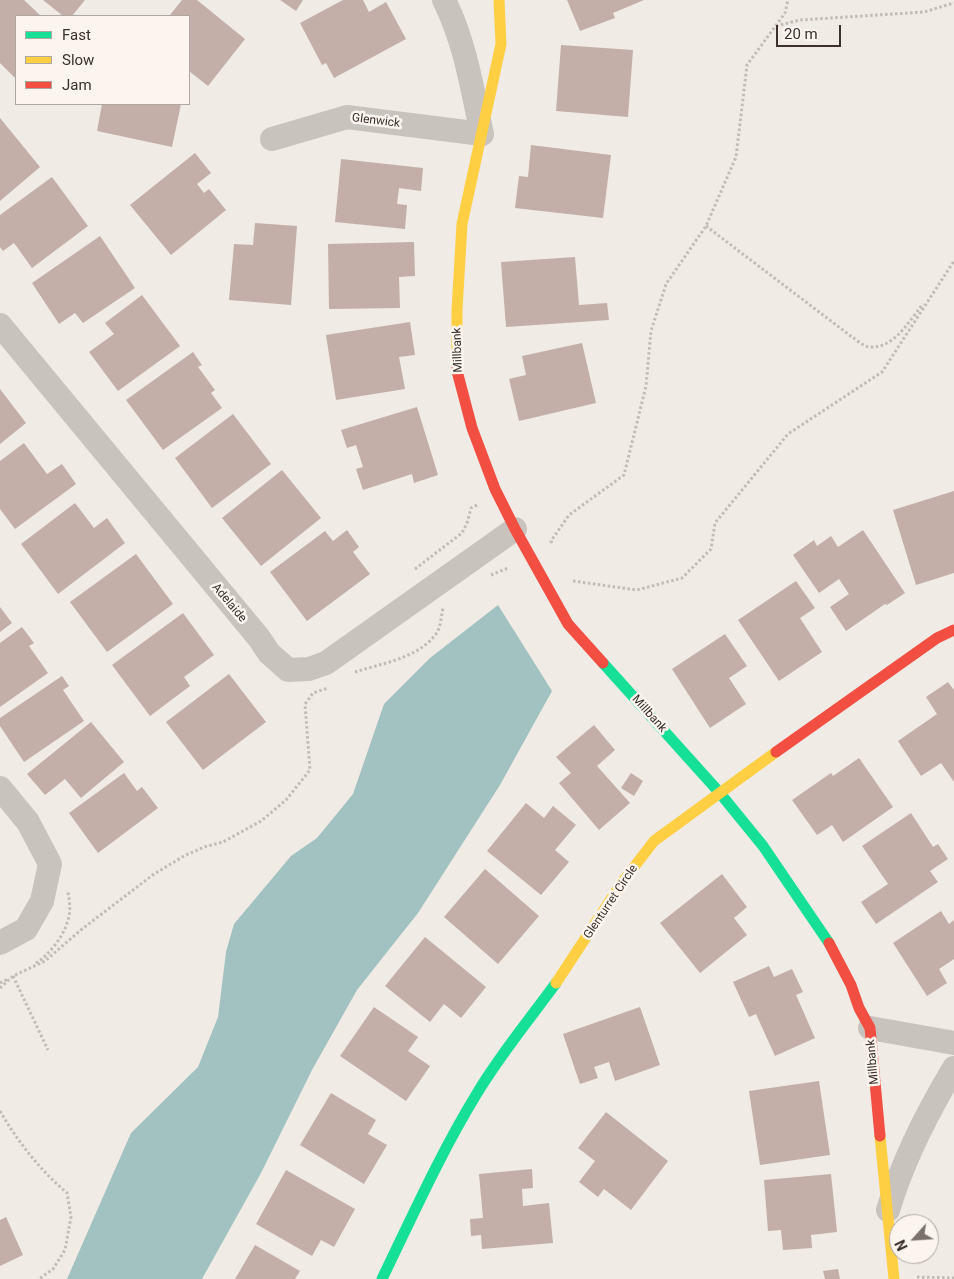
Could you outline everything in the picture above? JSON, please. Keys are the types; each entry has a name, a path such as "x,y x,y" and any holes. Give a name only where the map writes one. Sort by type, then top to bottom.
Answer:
{"street":[{"name":"Millbank","path":"444,0 454,20 465,55 482,134"},
{"name":"Millbank","path":"499,0 501,44 462,224 457,310 458,371 472,428 495,489 568,624 719,792 763,846 834,951 870,1028 894,1278"},
{"name":"Glenwick","path":"272,139 347,117 482,134"},
{"name":"Adelaide","path":"0,325 269,653 288,670 309,669 326,663 515,529"},
{"name":"Glenturret Circle","path":"382,1279 457,1127 498,1059 557,982 621,884 654,841 719,792 937,638 954,630"},
{"path":"0,788 28,822 50,864 42,901 26,929 0,943"},
{"path":"870,1028 954,1043"},
{"path":"888,1212 894,1190 918,1133 954,1068"}],"path":[{"path":"554,549 551,541 569,515 624,475 646,386 651,332 666,284 706,226 736,157 747,65 785,13 788,0"},
{"path":"775,26 800,20 924,12 954,3"},
{"path":"706,226 867,347 882,346 895,338 932,292"},
{"path":"567,581 637,590 682,578 712,549 715,523 788,434 882,372 932,292 954,261"},
{"path":"410,573 462,533 468,524 471,508 478,505 480,511"},
{"path":"484,579 508,568"},
{"path":"348,675 405,657 424,646 436,634 441,622 443,608 448,603"},
{"path":"0,988 13,976 45,961 82,929 154,874 184,856 230,838 260,821 286,800 310,770 305,704 313,693 324,690 332,685"},
{"path":"13,976 48,1050"},
{"path":"0,1111 13,1132 48,1176 67,1193 71,1217 64,1250 53,1269 39,1279"},
{"path":"894,1278 954,1278"}],"water":[{"path":"498,605 552,691 500,785 418,913 357,990 312,1070 261,1173 202,1279 67,1279 131,1133 198,1067 218,1017 226,952 234,924 291,856 317,838 353,794 384,704 430,658"}],"building":[{"path":"0,0 24,0 40,15 15,15 15,78 0,63"},
{"path":"43,0 85,0 73,15 62,15"},
{"path":"182,0 197,0 245,39 208,86 190,72 190,15 170,15"},
{"path":"280,0 303,0 296,11"},
{"path":"343,0 363,0 369,12 386,2 406,39 334,78 326,63 322,65 300,23"},
{"path":"567,0 644,0 613,13 615,18 580,31"},
{"path":"561,45 633,50 628,117 556,111"},
{"path":"102,105 181,105 172,147 97,131"},
{"path":"0,118 40,167 0,201"},
{"path":"531,145 611,155 603,218 515,208 519,176 528,177"},
{"path":"195,153 211,173 197,184 204,193 209,189 226,210 171,255 130,205"},
{"path":"341,159 423,168 421,191 399,188 397,204 407,205 405,229 335,222"},
{"path":"52,177 88,226 32,268 14,243 3,251 0,247 0,215"},
{"path":"255,223 297,226 291,305 229,300 234,244 253,245"},
{"path":"100,236 135,288 83,323 75,313 59,324 32,283"},
{"path":"414,242 415,276 399,277 400,308 329,309 328,244"},
{"path":"575,257 579,305 607,303 609,320 506,327 501,262"},
{"path":"142,295 180,346 118,391 89,352 114,334 105,323"},
{"path":"410,322 415,355 399,357 405,389 336,400 326,335"},
{"path":"582,343 596,403 519,421 509,379 526,375 522,356"},
{"path":"193,352 202,365 198,367 215,390 211,393 222,408 163,450 126,400"},
{"path":"0,389 26,423 0,444"},
{"path":"417,407 438,475 414,483 412,474 363,490 356,469 363,467 356,445 347,448 341,430"},
{"path":"233,414 271,464 212,508 175,458"},
{"path":"24,443 47,474 62,464 76,484 15,529 0,509 0,461"},
{"path":"282,470 321,518 261,566 222,518"},
{"path":"954,491 954,573 916,585 893,510"},
{"path":"75,503 94,528 107,518 125,543 58,594 21,544"},
{"path":"347,530 359,547 353,552 370,574 307,621 270,572 325,531 333,541"},
{"path":"863,530 905,593 887,605 885,604 846,631 830,607 849,594 839,579 819,593 793,555 814,540 817,546 831,536 838,547"},
{"path":"136,554 173,604 107,652 70,602"},
{"path":"796,581 815,608 800,618 822,652 779,681 738,620"},
{"path":"0,607 12,623 0,632"},
{"path":"183,613 214,655 184,677 190,686 150,716 112,665"},
{"path":"22,627 34,643 29,646 48,673 0,707 0,643"},
{"path":"725,634 747,666 729,678 746,704 710,728 672,669"},
{"path":"229,674 266,722 203,770 166,722"},
{"path":"62,676 69,686 63,690 84,721 24,762 0,726 0,718"},
{"path":"948,682 954,690 954,782 941,763 921,776 898,741 937,714 926,697"},
{"path":"91,722 124,762 81,798 65,779 45,795 27,774"},
{"path":"594,725 615,750 597,766 630,803 599,830 559,783 571,773 556,757"},
{"path":"859,758 893,807 843,842 832,825 817,835 792,800 831,773 833,776"},
{"path":"124,773 137,791 142,787 158,808 98,853 69,813"},
{"path":"631,773 643,781 634,796 621,788"},
{"path":"526,803 544,818 553,806 576,825 555,850 569,862 541,895 487,851"},
{"path":"911,813 933,847 938,844 948,859 930,871 938,882 876,924 861,902 888,884 862,846"},
{"path":"485,869 539,916 498,964 444,917"},
{"path":"722,874 747,907 734,918 747,935 700,973 660,923"},
{"path":"941,911 949,924 954,920 954,959 939,969 947,983 927,996 893,943"},
{"path":"425,937 486,987 461,1018 444,1004 430,1022 385,986"},
{"path":"769,966 774,977 792,969 803,992 796,995 815,1038 775,1056 756,1014 749,1017 733,982"},
{"path":"374,1007 418,1037 408,1051 430,1066 406,1101 340,1056"},
{"path":"640,1007 660,1065 615,1081 609,1062 594,1067 598,1078 580,1084 563,1034"},
{"path":"819,1081 830,1155 760,1165 749,1091"},
{"path":"331,1093 376,1120 368,1134 387,1145 364,1184 300,1145"},
{"path":"606,1112 668,1161 631,1210 604,1189 598,1197 579,1182 595,1161 578,1148"},
{"path":"532,1169 533,1188 522,1189 523,1206 549,1203 553,1243 482,1249 481,1235 471,1236 470,1219 483,1218 479,1174"},
{"path":"286,1170 355,1209 334,1247 321,1240 312,1256 256,1224"},
{"path":"831,1174 837,1232 811,1235 812,1248 783,1250 781,1230 768,1231 764,1180"},
{"path":"6,1217 23,1255 0,1266 0,1220"},
{"path":"255,1245 300,1271 295,1279 235,1279"},
{"path":"838,1269 840,1279 825,1279 823,1271"}],"traffic: fast":[{"path":"603,663 719,792 763,846 829,943"},
{"path":"382,1279 463,1117 494,1066 556,983"}],"traffic: slow":[{"path":"457,365 457,310 462,224 501,44 499,0"},
{"path":"556,983 621,884 654,841 776,752"},
{"path":"880,1136 894,1279"}],"traffic: jam":[{"path":"457,365 472,428 495,489 568,624 603,663"},
{"path":"776,752 937,638 954,630"},
{"path":"829,943 851,985 859,1008 870,1028 880,1136"}]}
